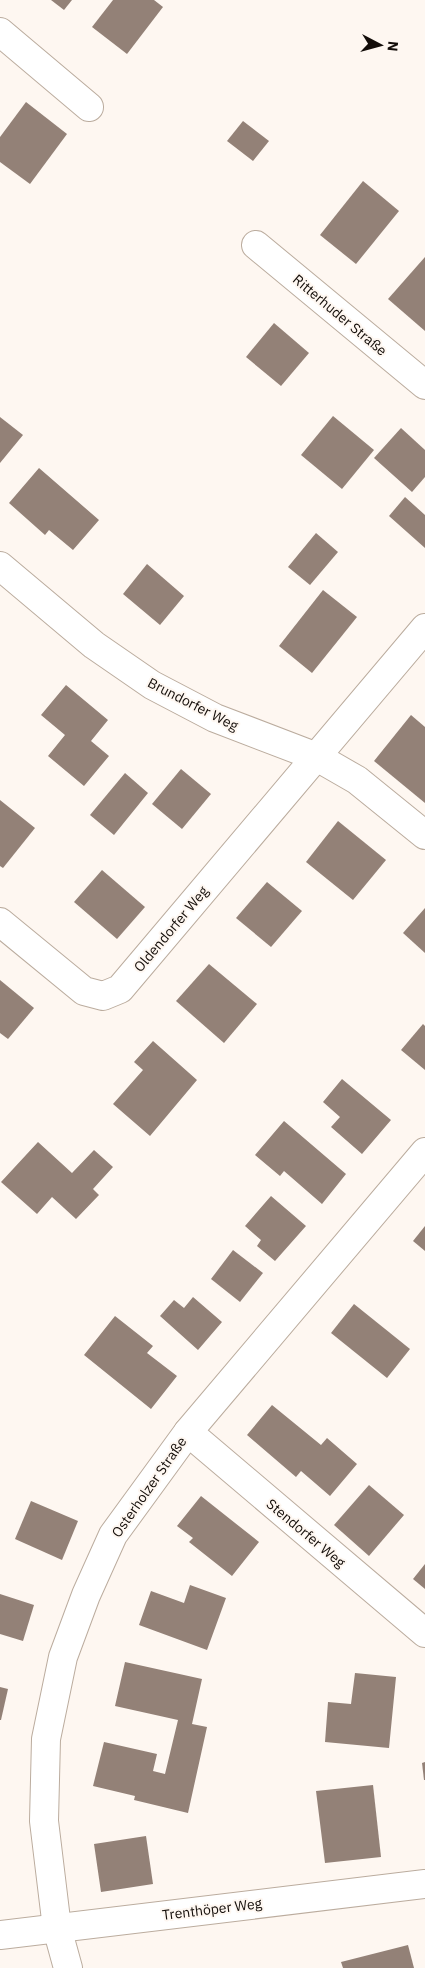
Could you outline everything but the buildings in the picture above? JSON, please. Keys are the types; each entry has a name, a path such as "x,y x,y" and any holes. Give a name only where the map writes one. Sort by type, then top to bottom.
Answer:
{"street":[{"path":"0,32 89,107"},
{"name":"Ritterhuder Straße","path":"256,245 425,385"},
{"name":"Brundorfer Weg","path":"0,566 94,645 152,685 215,718 317,757 357,780 425,834"},
{"path":"317,757 425,628"},
{"name":"Oldendorfer Weg","path":"0,922 84,991 102,996 120,990 317,757"},
{"name":"Osterholzer Straße","path":"68,1968 58,1928 44,1822 46,1739 63,1657 86,1595 114,1534 188,1432 425,1152"},
{"name":"Stendorfer Weg","path":"188,1432 425,1633"},
{"name":"Trenthöper Weg","path":"0,1935 425,1884"}]}
